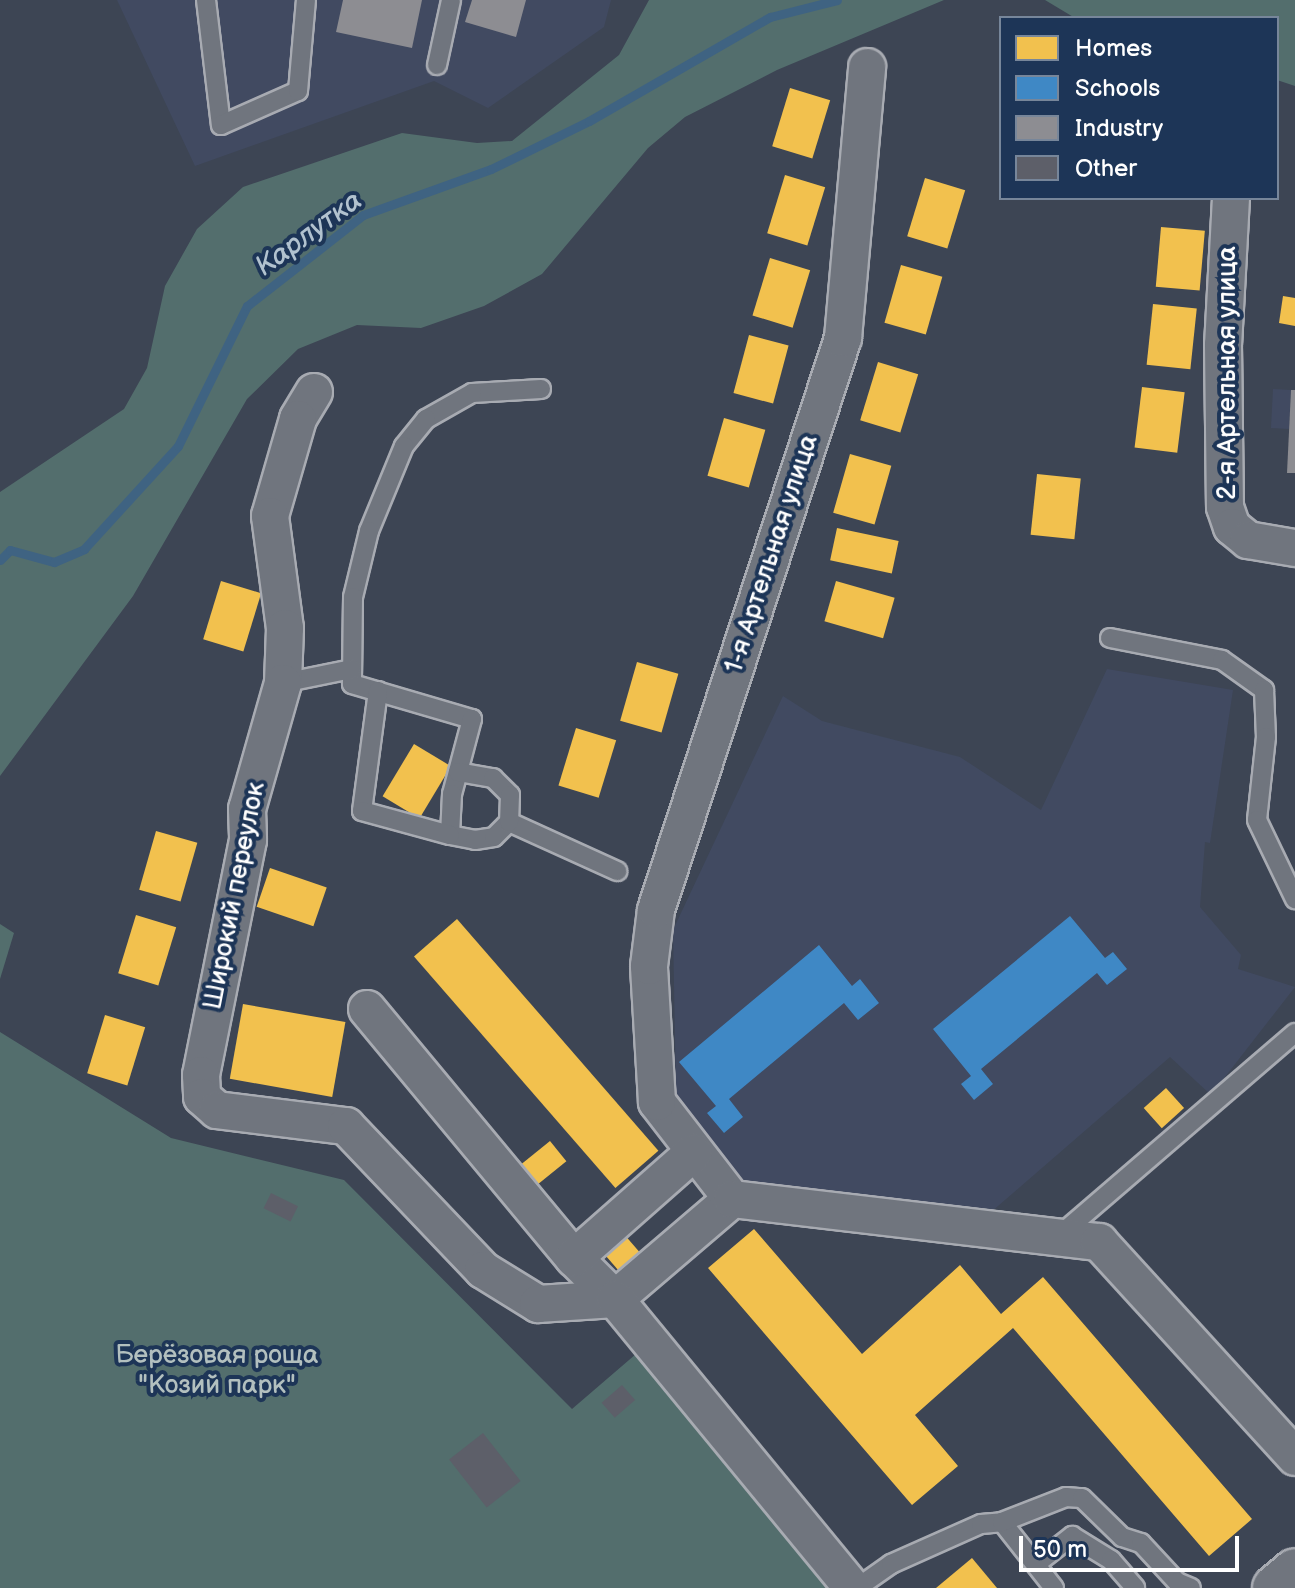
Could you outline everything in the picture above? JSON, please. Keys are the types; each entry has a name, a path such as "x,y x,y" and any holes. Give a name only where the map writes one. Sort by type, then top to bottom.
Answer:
{"street":[{"name":"1-я Артельная улица","path":"732,1199 693,1153 657,1102 649,966 656,910 843,338 867,67"},
{"name":"2-я Артельная улица","path":"1231,200 1223,345 1225,507 1232,527 1248,540 1295,548"},
{"name":"Широкий переулок","path":"314,392 298,419 270,516 285,628 283,683 247,809 248,840 201,1075 202,1097 217,1110 346,1126 483,1270 538,1304 615,1299"},
{"path":"367,1009 574,1258 615,1299 854,1588"},
{"path":"574,1258 693,1153"},
{"path":"615,1299 732,1199 1099,1242 1295,1457"},
{"path":"1275,1588 1295,1571"}],"lane":[{"path":"206,0 221,125 298,91 306,0"},
{"path":"437,65 451,0"},
{"path":"450,835 458,772 472,719 352,684 353,597 369,531 404,446 426,419 472,393 541,389"},
{"path":"1110,638 1222,660 1264,690 1266,737 1257,820 1295,899"},
{"path":"283,683 352,669"},
{"path":"378,691 362,811 475,840 494,837 509,822 510,795 493,778 458,772"},
{"path":"509,822 617,871"},
{"path":"1057,1237 1295,1033"},
{"path":"854,1588 891,1564 981,1524 1002,1522 1066,1497 1082,1498 1122,1537 1141,1543 1177,1582 1191,1588"},
{"path":"1002,1522 1054,1588"},
{"path":"1036,1564 1072,1536 1111,1560 1135,1588"}],"shaded area":[{"path":"117,0 611,0 604,27 488,108 434,81 195,166"},
{"path":"1273,389 1291,390 1289,429 1271,428"},
{"path":"1107,669 1233,690 1210,843 1205,842 1200,907 1241,955 1238,969 1295,987 1211,1095 1170,1057 983,1219 740,1182 708,1146 676,1093 673,930 783,696 822,721 960,757 1041,810"}],"green space":[{"path":"649,0 944,0 777,70 685,117 648,148 542,274 484,306 421,328 357,325 298,349 247,399 133,596 0,776 0,492 124,409 147,368 165,286 197,229 243,187 402,133 477,143 512,141 619,55"},
{"path":"1045,0 1295,0 1295,86 1279,81 1279,16 1072,16"},
{"path":"0,924 14,933 0,979"},
{"name":"Берёзовая роща \"Козий парк\"","path":"0,1032 171,1138 344,1180 572,1409 636,1354 829,1588 0,1588"}],"building: Homes":[{"path":"790,88 830,100 812,159 772,146"},
{"path":"785,175 825,187 807,246 767,233"},
{"path":"925,178 965,190 947,249 907,236"},
{"path":"1161,227 1205,231 1200,291 1156,287"},
{"path":"770,258 810,270 793,328 752,315"},
{"path":"901,265 942,277 926,335 884,323"},
{"path":"1283,296 1295,298 1295,326 1279,323"},
{"path":"1153,304 1197,309 1190,369 1147,365"},
{"path":"749,335 789,346 773,404 733,393"},
{"path":"878,362 918,374 900,433 860,420"},
{"path":"1142,387 1185,392 1177,453 1135,448"},
{"path":"724,418 765,430 749,488 707,476"},
{"path":"850,454 891,466 875,524 833,513"},
{"path":"1037,474 1081,479 1074,539 1031,535"},
{"path":"837,528 899,541 892,573 830,560"},
{"path":"221,581 261,593 243,652 203,639"},
{"path":"836,581 895,598 883,638 824,621"},
{"path":"637,662 678,674 662,732 620,721"},
{"path":"576,728 616,740 599,798 558,785"},
{"path":"414,744 451,766 419,818 383,796"},
{"path":"156,831 197,843 181,901 139,890"},
{"path":"270,868 327,888 313,926 257,907"},
{"path":"136,915 176,927 158,986 118,973"},
{"path":"457,919 658,1151 615,1188 414,956"},
{"path":"243,1004 345,1022 332,1097 230,1079"},
{"path":"105,1015 145,1027 127,1086 87,1073"},
{"path":"1166,1088 1184,1108 1162,1128 1144,1108"},
{"path":"550,1141 566,1161 538,1184 521,1164"},
{"path":"754,1229 862,1354 960,1265 1001,1314 1043,1277 1252,1519 1209,1556 1013,1328 915,1415 958,1466 912,1505 708,1268"},
{"path":"623,1233 641,1254 620,1273 602,1251"},
{"path":"972,1558 997,1588 936,1588"}],"building: Schools":[{"path":"1070,916 1105,958 1113,952 1127,969 1107,985 1097,973 981,1069 993,1084 974,1100 961,1084 971,1076 933,1029"},
{"path":"819,945 852,986 860,979 879,1003 858,1020 844,1003 729,1099 743,1117 724,1133 707,1113 716,1106 679,1062"}],"building: Industry":[{"path":"343,0 422,0 412,48 336,32"},
{"path":"472,0 526,0 516,37 465,22"},
{"path":"1291,390 1295,390 1295,473 1287,473"}],"building: Other":[{"path":"271,1193 298,1206 291,1221 264,1208"},
{"path":"622,1385 635,1400 615,1418 602,1403"},
{"path":"483,1433 521,1481 487,1508 449,1459"}],"waterway":[{"name":"Карлутка","path":"0,560 10,550 54,562 84,549 178,446 247,306 363,215 491,169 589,121 770,17 837,0"}]}
